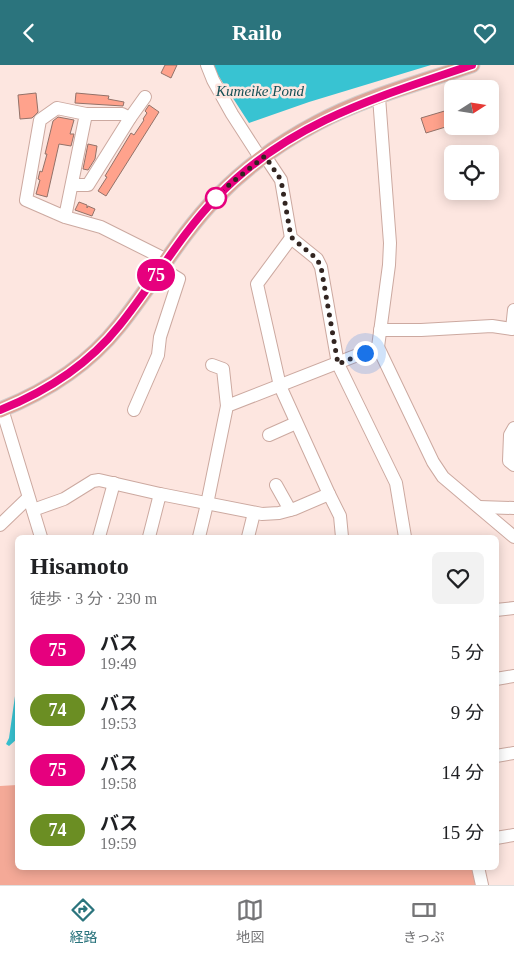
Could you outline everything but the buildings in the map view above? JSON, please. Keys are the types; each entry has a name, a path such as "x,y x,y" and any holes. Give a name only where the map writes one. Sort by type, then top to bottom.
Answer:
{"main road":[{"path":"1,410 58,381 85,360 119,326 184,235 216,197 263,158 316,123 361,103 472,65"}],"street":[{"path":"207,65 228,106 263,158 281,180 291,237 317,259 321,267 338,364 396,483 405,535"},
{"path":"72,185 88,185 145,97"},
{"path":"379,97 390,243 389,265 378,347 443,477 514,537"},
{"path":"130,118 122,114 86,114 57,108 40,120 26,200 66,217 101,227 164,264 179,279 160,337 158,355 134,410"},
{"path":"66,217 86,114"},
{"path":"291,237 257,284 280,386 340,516 342,535"},
{"path":"380,329 492,326 513,333 514,309"},
{"path":"227,406 378,347"},
{"path":"200,535 208,504 227,406 223,369 212,365"},
{"path":"1,410 40,535"},
{"path":"269,435 296,423"},
{"path":"514,428 510,435 509,461 514,465"},
{"path":"33,510 59,501 93,481 99,480 254,513 279,513 329,493"},
{"path":"100,535 114,483"},
{"path":"276,485 290,510"},
{"path":"150,535 160,494"},
{"path":"0,525 28,498"},
{"path":"479,507 514,508"},
{"path":"248,535 254,513"},
{"path":"499,610 514,608"},
{"path":"499,678 514,676"},
{"path":"499,756 514,753"},
{"path":"499,838 514,835"},
{"path":"479,870 482,885"}],"shaded area":[{"path":"15,785 15,870 474,870 476,885 0,885 0,786"}],"water":[{"name":"Kumeike Pond","path":"213,65 431,65 309,102 249,123"},
{"path":"15,696 15,741 9,746 6,744 9,738"}],"bus line":[{"name":"75","path":"0,410 58,381 102,345 119,326 184,235 216,197 265,156 316,123 337,113 472,65"}],"route":[{"path":"216,198 230,184 265,156 281,180 291,237 317,259 321,267 338,364 365,353"}]}
